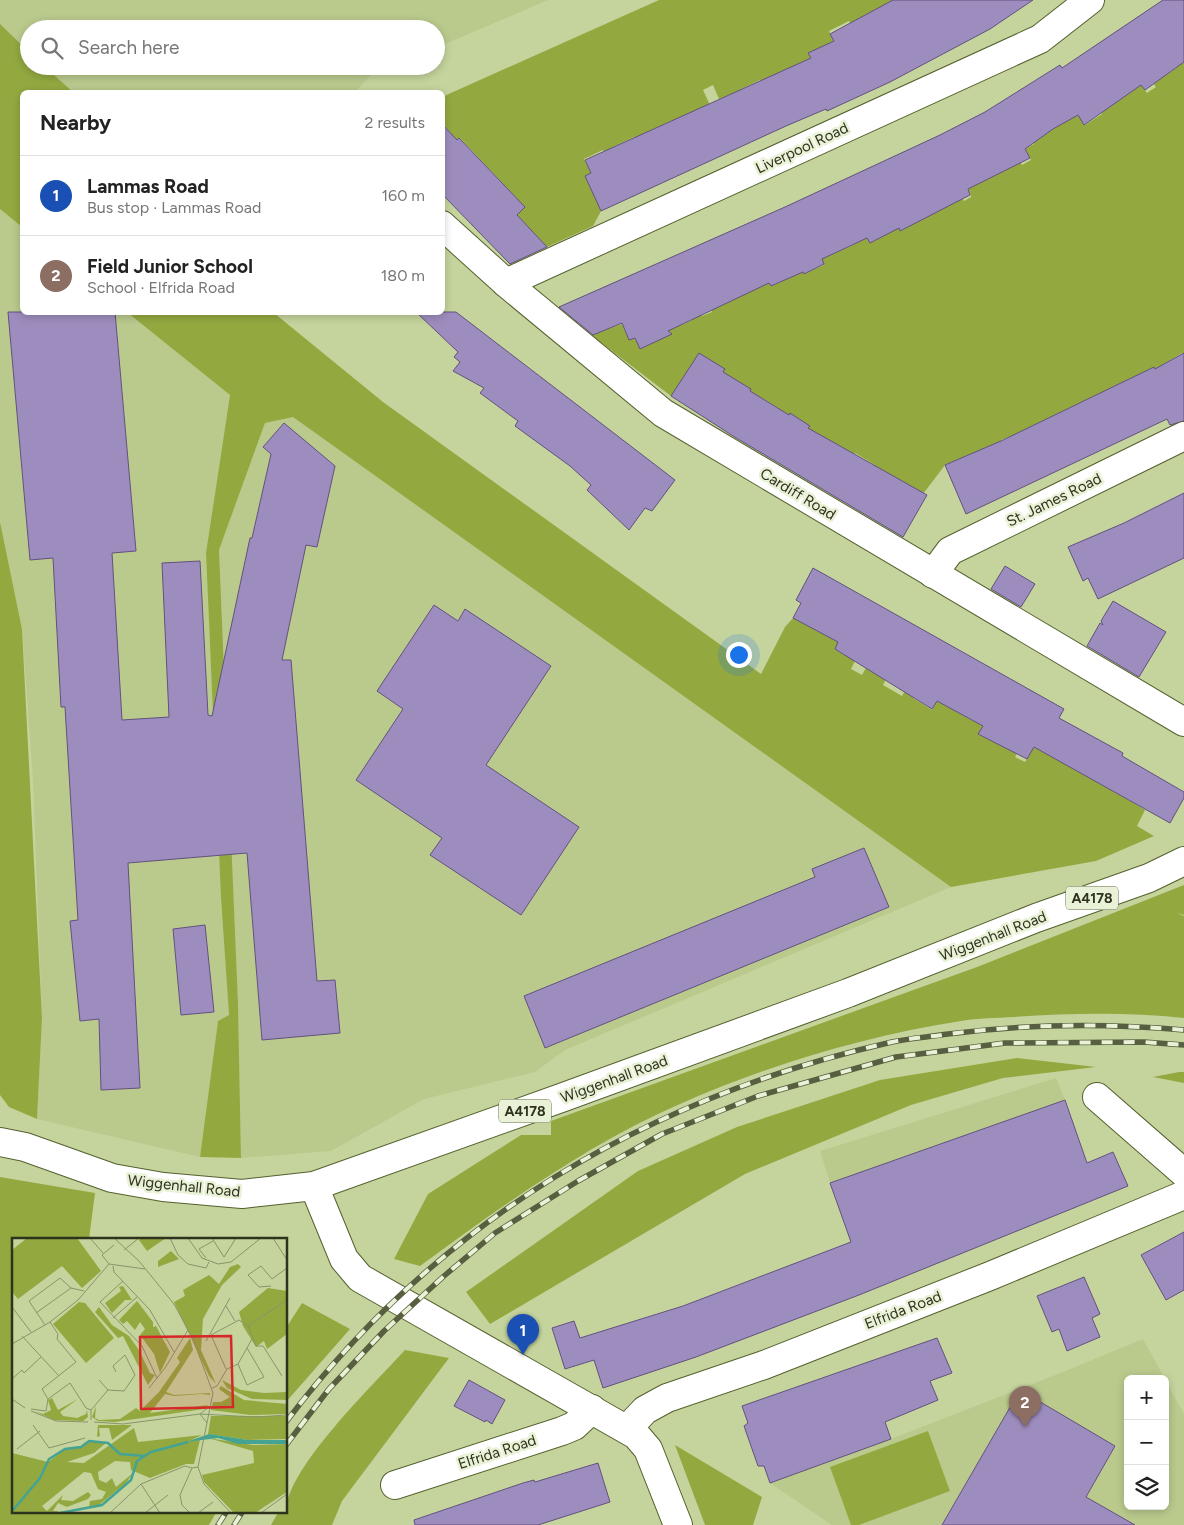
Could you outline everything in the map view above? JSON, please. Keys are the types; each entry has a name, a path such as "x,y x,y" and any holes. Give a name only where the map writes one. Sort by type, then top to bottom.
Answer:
{"street":[{"name":"Liverpool Road","path":"506,283 1040,39 1090,0"},
{"name":"Cardiff Road","path":"445,227 506,283 663,413 1184,722"},
{"name":"St. James Road","path":"934,574 950,550 1184,436"},
{"name":"Wiggenhall Road","path":"12,1145 112,1178 163,1187 242,1194 314,1186 848,993 1036,918 1149,878 1184,861"},
{"path":"1097,1098 1184,1174"},
{"path":"0,1124 12,1145"},
{"path":"314,1186 344,1260 360,1278 636,1435 648,1449 678,1525"},
{"name":"Elfrida Road","path":"627,1430 645,1410 666,1398 764,1365 990,1276 1184,1195"},
{"name":"Elfrida Road","path":"395,1485 562,1431 574,1426 592,1409"}],"shaded area":[{"path":"0,0 548,0 445,44 445,20 20,20 20,43 0,24"},
{"path":"54,75 372,75 357,90 71,90"},
{"path":"0,209 20,225 20,315 130,315 230,395 206,553 221,898 229,1016 218,1021 200,1157 37,1119 42,1018 33,780 22,629 0,522"},
{"path":"293,416 951,887 565,1050 535,1072 424,1099 331,1151 241,1158 238,1003 219,550 265,423"},
{"path":"1056,1078 1065,1100 830,1183 820,1151"},
{"path":"1143,1339 1163,1375 1124,1375 1124,1510 1169,1510 1169,1387 1184,1414 1184,1525 832,1525 770,1483 891,1439"}],"green space":[{"path":"659,0 910,0 864,49 849,21 829,31 842,57 809,53 812,62 767,93 760,80 741,89 747,103 737,108 731,94 719,99 713,85 703,90 715,116 666,123 646,133 651,145 634,137 615,146 621,159 609,164 603,150 584,159 591,173 585,176 601,211 593,226 547,247 517,215 525,207 460,138 451,146 445,139 450,132 445,126 445,96"},
{"path":"0,24 20,43 20,75 54,75 71,90 20,90 20,225 0,209"},
{"path":"1162,48 1184,52 1184,356 1182,353 1164,364 1171,377 1121,383 1030,427 1036,441 1021,432 1001,440 1007,454 964,457 945,465 923,494 884,471 878,482 868,477 875,465 855,453 847,465 803,436 809,426 790,414 783,424 778,408 760,397 717,381 724,369 706,357 693,363 671,396 591,335 622,324 629,340 635,338 640,348 680,321 682,325 692,320 682,300 692,294 702,316 712,312 710,307 761,264 771,286 781,282 779,277 792,250 804,274 824,265 813,241 824,235 833,254 853,245 856,217 870,243 877,240 886,201 901,231 913,224 949,172 964,201 971,197 968,187 1008,140 1022,165 1031,160 1025,149 1034,144 1026,130 1071,103 1085,125 1102,114 1090,93 1130,69 1147,93 1156,87 1147,76 1153,54 1168,74 1176,68"},
{"path":"130,315 276,315 383,402 761,674 785,627 793,618 839,640 835,649 844,655 857,633 866,639 851,669 862,675 868,664 898,655 883,685 902,696 917,669 926,675 913,698 932,710 945,686 963,710 961,714 973,721 992,710 979,735 999,744 1021,746 1015,757 1025,762 1039,737 1106,786 1145,810 1137,826 1154,836 1096,861 951,887 293,417 265,423 219,550 238,1003 241,1158 200,1157 218,1021 229,1015 221,898 206,553 230,395"},
{"path":"0,522 22,629 42,1018 37,1119 9,1107 0,1095"},
{"path":"1184,885 1184,915 1177,913 1184,916 1184,1018 1099,1014 974,1019 889,1035 818,1054 713,1090 645,1120 611,1138 514,1199 420,1266 394,1259 428,1194 521,1135 551,1135 551,1121 977,967"},
{"path":"1017,1058 1096,1067 1003,1078 911,1105 745,1174 490,1324 466,1292 638,1171 737,1127 880,1080"},
{"path":"1184,1072 1184,1083 1153,1077"},
{"path":"0,1177 95,1193 89,1238 12,1238 12,1512 216,1512 209,1525 0,1525"},
{"path":"302,1303 350,1329 288,1400 288,1325"},
{"path":"405,1350 449,1358 342,1501 332,1525 271,1525 278,1512 288,1512 290,1493 300,1473 334,1427"},
{"path":"928,1431 950,1491 859,1525 851,1525 830,1467"},
{"path":"675,1445 762,1497 753,1525 705,1525"}],"building":[{"path":"893,0 1033,0 990,29 890,82 827,111 826,109 786,126 601,211 585,176 591,173 585,160 811,58 808,53 834,41 830,34"},
{"path":"1163,0 1184,0 1184,62 1145,90 1141,85 1084,125 1078,115 1053,129 1025,149 1030,158 968,189 970,195 900,231 899,228 870,243 867,238 822,259 824,264 804,274 803,272 771,286 769,283 668,331 672,334 640,349 635,338 629,340 622,323 593,335 559,307 785,207 940,135 985,112 1060,65 1062,68"},
{"path":"445,127 457,140 459,138 525,207 517,215 547,247 510,264 445,197"},
{"path":"8,312 20,312 20,315 115,315 136,551 112,553 122,720 169,717 162,563 200,561 208,715 212,716 250,538 252,538 271,454 263,447 284,423 335,466 317,547 306,545 282,660 291,660 317,981 335,980 340,1033 262,1040 247,853 128,863 140,1088 101,1090 99,1019 80,1021 70,921 78,920 65,707 61,707 53,558 30,560"},
{"path":"445,312 456,312 675,480 652,511 645,508 629,530 587,490 591,485 570,466 515,426 518,421 480,393 484,388 453,371 460,362 454,357 458,352 419,315 445,315"},
{"path":"699,353 725,369 723,372 751,389 750,391 810,426 808,428 927,495 903,537 733,436 671,396"},
{"path":"1184,353 1184,421 1170,425 1167,419 966,514 945,465 1001,441 1154,367 1155,369"},
{"path":"1184,493 1184,558 1098,599 1088,578 1083,581 1068,547 1124,523"},
{"path":"1005,566 1035,584 1021,607 991,589"},
{"path":"813,568 1064,709 1059,718 1123,753 1122,756 1184,792 1184,798 1170,823 1034,747 1027,759 978,734 983,726 937,701 932,709 835,649 838,642 793,618 801,603 796,600"},
{"path":"1113,601 1166,632 1139,677 1087,646 1100,623 1103,625 1101,621"},
{"path":"434,605 458,621 465,609 551,666 486,765 579,827 521,915 430,855 442,838 356,780 403,709 377,691"},
{"path":"864,848 889,907 545,1048 524,996 815,877 812,869"},
{"path":"205,925 214,1012 181,1015 173,929"},
{"path":"1065,1100 1087,1163 1113,1152 1128,1186 859,1295 696,1357 603,1388 594,1360 565,1369 552,1328 574,1321 580,1338 683,1306 851,1242 830,1183"},
{"path":"1184,1232 1184,1290 1166,1300 1141,1255"},
{"path":"1084,1277 1100,1314 1092,1318 1100,1337 1067,1351 1059,1329 1052,1332 1037,1296"},
{"path":"937,1338 952,1373 930,1381 938,1400 885,1422 891,1439 770,1483 764,1466 758,1466 744,1426 748,1423 742,1406"},
{"path":"469,1380 505,1400 492,1424 454,1406"},
{"path":"1020,1390 1115,1446 1086,1497 1135,1525 942,1525"},
{"path":"598,1463 610,1502 538,1525 415,1525 414,1520 523,1483 534,1480 535,1482"}],"railway":[{"path":"288,1420 346,1350 410,1286 480,1228 554,1177 633,1133 716,1096 802,1066 906,1039 1036,1026 1125,1026 1184,1030"},
{"path":"288,1442 329,1389 384,1331 444,1276 495,1233 578,1181 662,1134 758,1096 896,1057 1005,1043 1144,1042 1184,1045"},
{"path":"218,1525 226,1512"},
{"path":"234,1525 242,1512"}],"place":[{"name":"Lammas Road","path":"523,1355"},
{"name":"Field Junior School","path":"1025,1427"}]}
